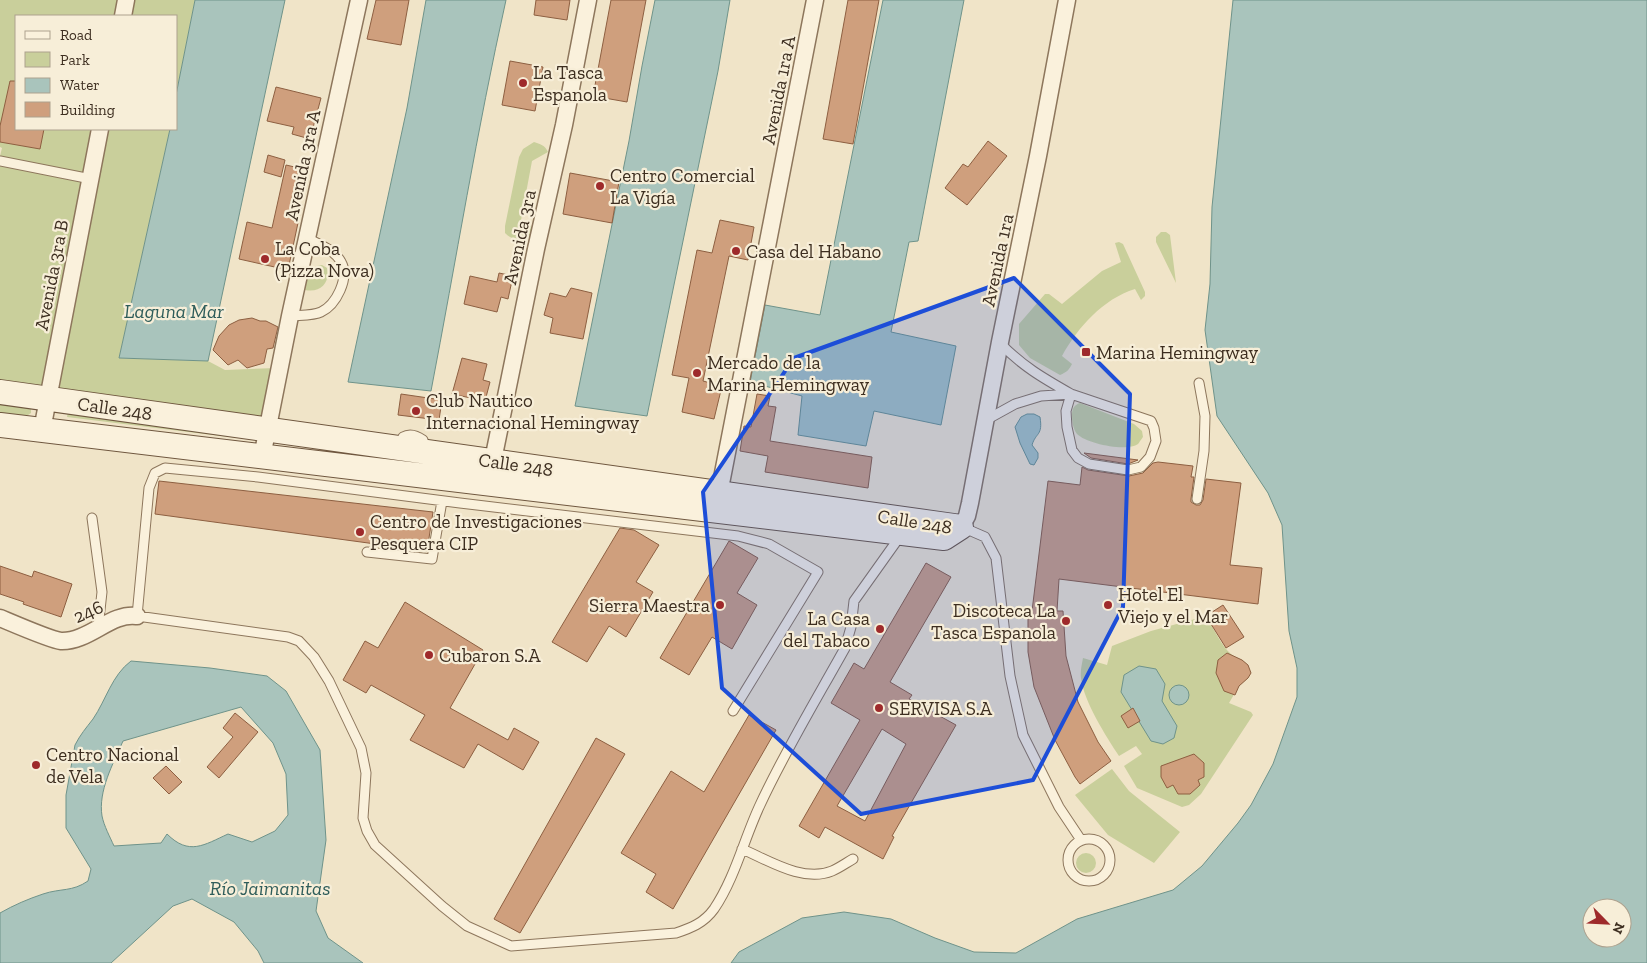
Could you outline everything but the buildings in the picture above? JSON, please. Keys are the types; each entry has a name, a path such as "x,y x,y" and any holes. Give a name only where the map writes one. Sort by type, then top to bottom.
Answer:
{"street":[{"path":"123,15 126,0"},
{"name":"Avenida 3ra A","path":"262,457 290,316 359,0"},
{"name":"Avenida 3ra","path":"490,472 536,249 564,125 588,0"},
{"name":"Avenida 1ra A","path":"718,502 815,0"},
{"name":"Avenida 1ra","path":"961,526 967,516 970,503 1068,0"},
{"name":"Avenida 3ra B","path":"42,430 100,130"},
{"name":"Calle 248","path":"0,392 425,452 490,472"},
{"name":"Calle 248","path":"0,425 262,457 490,472 718,502 961,526"},
{"name":"Calle 248","path":"718,502 902,533 944,538 961,526"},
{"name":"246","path":"0,618 60,641 80,638 128,615 136,616"}],"lane":[{"path":"0,161 90,179"},
{"path":"290,316 320,313 330,305 341,289 345,272 342,262 334,253 307,238"},
{"path":"1000,342 1016,360 1041,378 1070,394 1151,421 1156,441 1150,457 1141,467 1128,470 1089,464 1078,458 1072,450 1067,427 1066,411 1070,394"},
{"path":"1197,499 1204,451 1205,425 1199,383"},
{"path":"986,420 1016,404 1041,396 1070,394"},
{"path":"733,711 818,572 769,544 738,536 258,477 165,468 155,473 149,488 136,616 288,637 299,641 314,657 329,681 361,748 366,773 363,818 367,831 375,845 442,906 467,926 511,946 676,933 696,926 713,910 734,870 777,768 845,648 851,627 854,601 902,533"},
{"path":"367,552 432,559 442,501"},
{"path":"92,518 102,592 98,628"},
{"path":"961,526 985,537 996,558 1010,676 1023,735 1060,806 1081,840"},
{"path":"1088,838 1100,842 1109,852 1109,867 1100,878 1093,881 1079,879 1069,868 1068,855 1075,843 1081,840 1088,838"},
{"path":"742,848 800,874 817,875 832,871 852,859"}],"highlighted area":[{"path":"1014,278 1130,394 1123,607 1033,780 861,814 722,688 703,492 794,358"}],"green space":[{"path":"0,0 195,0 178,85 178,15 15,15 15,130 170,130 119,358 208,361 225,370 276,368 263,425 0,390 0,156 2,148 0,147"},
{"path":"534,142 544,146 548,152 532,161 521,220 532,227 532,235 527,239 515,239 505,233 505,226 519,157 523,149"},
{"path":"1161,232 1166,232 1170,235 1176,283 1156,242 1156,237"},
{"path":"1115,243 1123,244 1145,292 1145,296 1141,300 1135,289 1112,300 1092,315 1068,345 1062,356 1072,364 1064,373 1060,375 1030,358 1019,345 1019,324 1045,294 1049,294 1062,304 1102,271 1121,262"},
{"path":"322,265 327,268 326,282 316,290 305,290 310,270"},
{"path":"0,403 31,408 31,413 20,417 0,414"},
{"path":"1080,403 1134,424 1142,431 1143,437 1138,444 1125,447 1107,446 1082,438 1075,430 1072,417 1072,411"},
{"path":"68,412 237,433 237,438 67,417"},
{"path":"1206,616 1224,647 1235,657 1245,662 1249,668 1251,673 1239,686 1229,703 1251,712 1253,715 1201,794 1189,805 1182,807 1137,788 1124,766 1142,754 1136,746 1119,756 1086,698 1081,678 1081,668 1083,658 1107,665 1112,646 1151,631"},
{"path":"1112,769 1129,791 1180,832 1154,863 1108,835 1075,795"},
{"path":"1086,853 1093,856 1096,863 1093,870 1086,873 1079,870 1076,863 1079,856"}],"water":[{"name":"Laguna Mar","path":"195,0 285,0 208,361 119,358 170,130 178,130 178,85"},
{"path":"426,0 506,0 476,147 431,391 348,382 407,108"},
{"path":"655,0 730,0 718,71 647,416 575,406 629,141"},
{"path":"883,0 964,0 918,241 909,242 891,332 956,346 941,425 874,411 866,446 798,435 802,396 750,382 765,305 820,315"},
{"path":"1233,0 1647,0 1647,963 731,963 739,952 802,918 844,912 891,919 974,952 1016,953 1077,919 1173,890 1202,866 1251,805 1273,764 1297,697 1297,668 1289,631 1282,525 1268,493 1217,416 1205,330 1210,284 1212,207"},
{"path":"1027,414 1034,414 1040,417 1041,423 1040,431 1032,445 1038,453 1038,458 1034,465 1030,464 1015,427 1021,417"},
{"name":"Río Jaimanitas","path":"131,661 210,668 267,676 286,691 320,750 326,840 316,911 328,938 363,963 264,963 258,951 234,922 192,899 173,906 111,963 0,963 0,913 37,896 77,887 88,881 91,869 66,828 66,795 75,745 98,712 114,680","holes":["241,707 273,743 286,774 288,815 275,831 252,842 228,834 204,845 190,847 182,845 167,834 161,843 114,846 104,824 101,807 104,787 123,741"]},
{"path":"1139,666 1156,669 1165,684 1162,701 1177,726 1174,738 1163,744 1151,741 1121,692 1124,675"},
{"path":"1179,685 1186,688 1189,695 1186,702 1179,705 1172,702 1169,695 1172,688"}],"place":[{"name":"La Tasca Espanola","path":"523,83"},
{"name":"Centro Comercial La Vigía","path":"600,186"},
{"name":"Casa del Habano","path":"736,251"},
{"name":"La Coba (Pizza Nova)","path":"265,259"},
{"name":"Marina Hemingway","path":"1086,352"},
{"name":"Mercado de la Marina Hemingway","path":"697,373"},
{"name":"Club Nautico Internacional Hemingway","path":"416,411"},
{"name":"Centro de Investigaciones Pesquera CIP","path":"360,532"},
{"name":"Sierra Maestra","path":"720,605"},
{"name":"Hotel El Viejo y el Mar","path":"1108,605"},
{"name":"Discoteca La Tasca Espanola","path":"1066,621"},
{"name":"La Casa del Tabaco","path":"880,629"},
{"name":"Cubaron S.A","path":"429,655"},
{"name":"SERVISA S.A","path":"879,708"},
{"name":"Centro Nacional de Vela","path":"36,765"}]}
